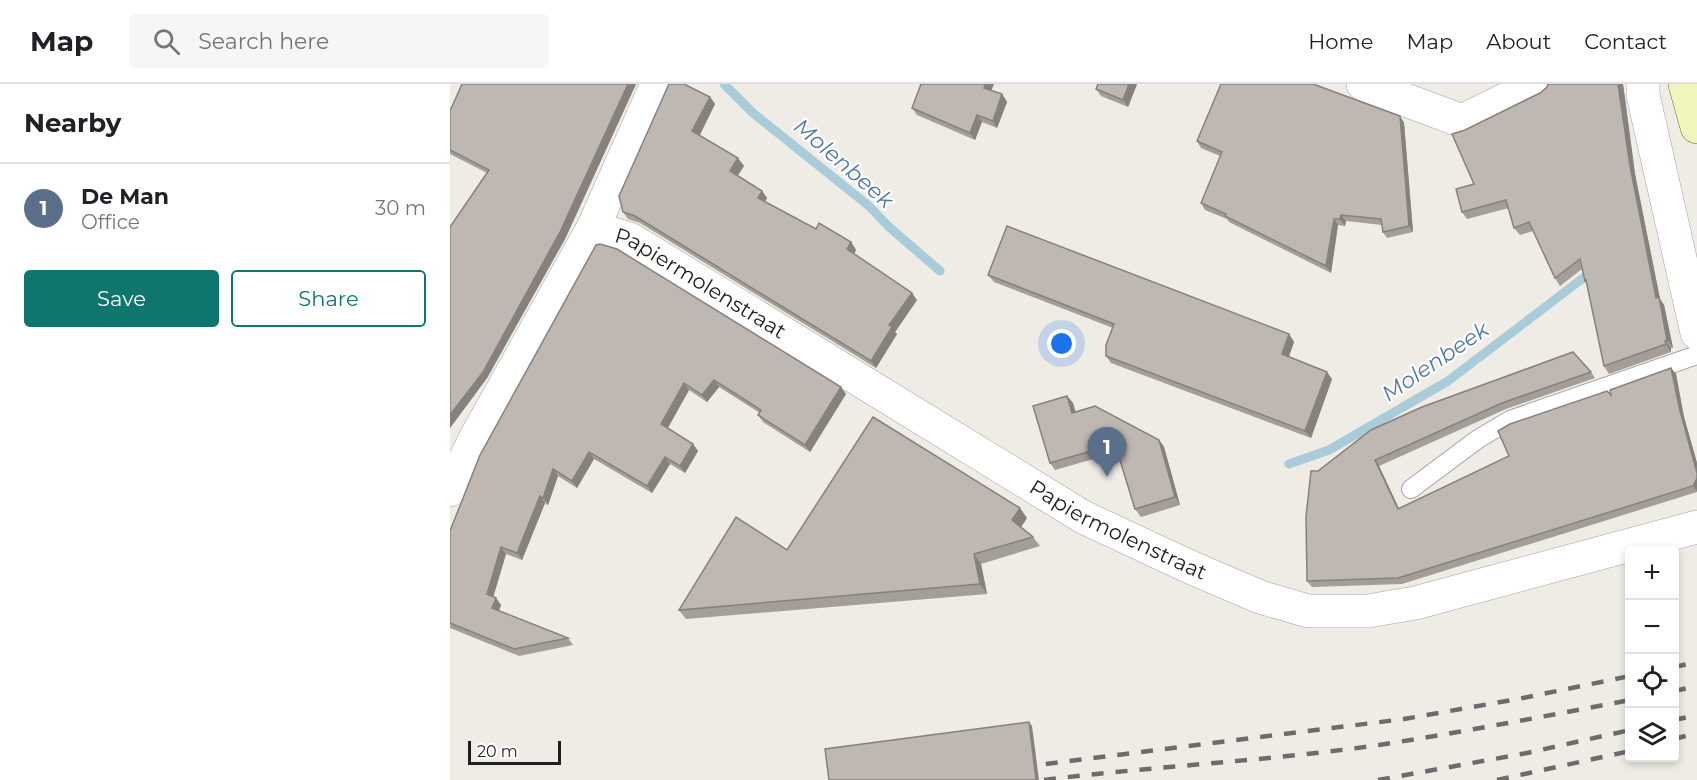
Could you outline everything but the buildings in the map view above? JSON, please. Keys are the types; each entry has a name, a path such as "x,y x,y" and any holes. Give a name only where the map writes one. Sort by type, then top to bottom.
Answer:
{"street":[{"name":"Papiermolenstraat","path":"450,490 476,437 593,228 657,84"},
{"path":"1363,84 1462,121 1537,84"},
{"path":"1643,84 1643,95 1697,333"},
{"path":"1684,84 1697,128"},
{"name":"Papiermolenstraat","path":"593,228 630,239 1083,518 1250,593 1308,611 1368,611 1415,603 1697,527"}],"lane":[{"path":"1412,489 1478,439 1510,420 1697,355"}],"waterway":[{"name":"Molenbeek","path":"724,84 753,113 869,206 888,226 940,271"},
{"name":"Molenbeek","path":"1289,464 1329,450 1448,381 1591,272"}],"railway":[{"path":"1679,666 1697,662"},
{"path":"1022,767 1404,719 1625,677"},
{"path":"1679,690 1697,686"},
{"path":"1044,780 1379,745 1625,701"},
{"path":"1679,719 1697,715"},
{"path":"1378,780 1527,753 1625,731"},
{"path":"1679,738 1697,733"},
{"path":"1497,780 1625,752"}],"place":[{"name":"De Man","path":"1107,477"}]}
